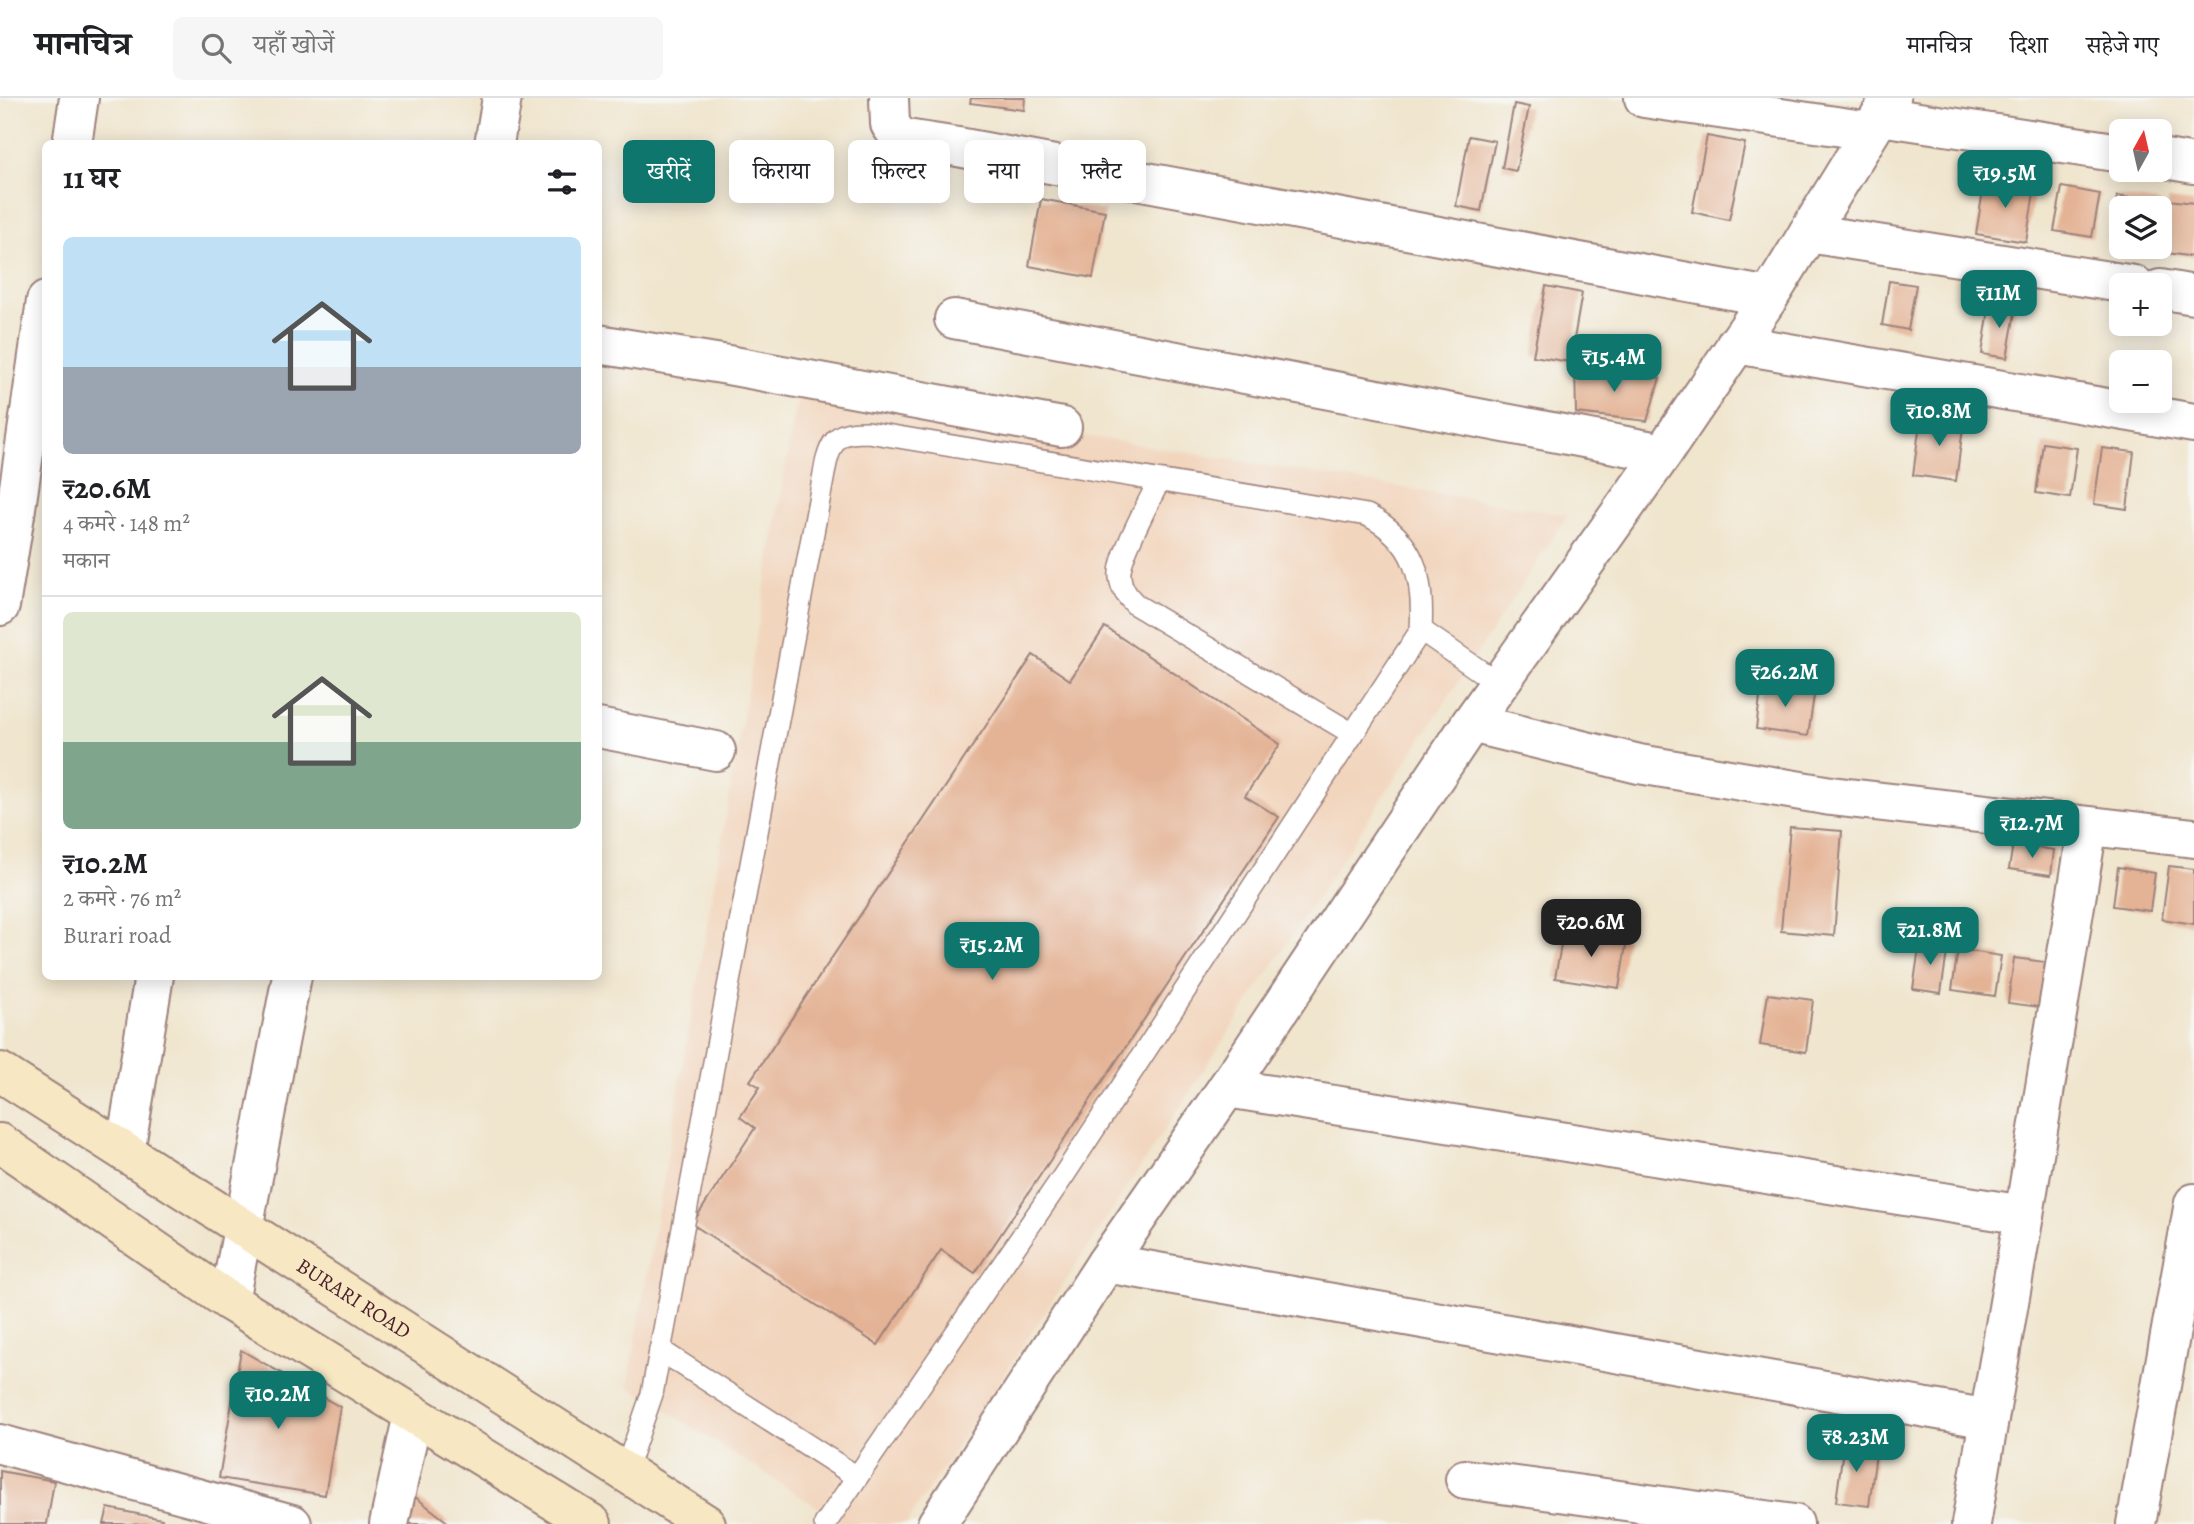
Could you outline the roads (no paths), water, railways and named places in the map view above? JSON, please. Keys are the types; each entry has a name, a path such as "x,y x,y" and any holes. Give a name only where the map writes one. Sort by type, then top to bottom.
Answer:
{"main road":[{"name":"BURARI ROAD","path":"0,1072 706,1524"},
{"path":"0,1143 229,1301 592,1524"}],"street":[{"path":"73,140 79,98"},
{"path":"495,140 502,98"},
{"path":"889,98 890,124 900,138 1769,297"},
{"path":"1644,98 1880,115 2109,151"},
{"path":"937,1524 1106,1263 1227,1088 1471,723 1663,453 1769,297 1880,115"},
{"path":"2172,160 2194,164"},
{"path":"1808,233 2109,281"},
{"path":"2172,291 2194,295"},
{"path":"954,319 1663,453"},
{"path":"0,606 20,516 42,334"},
{"path":"1736,344 2194,423"},
{"path":"602,345 728,365 1062,428"},
{"path":"1471,723 1639,764 1831,796 2194,838"},
{"path":"602,729 716,751"},
{"path":"1970,1524 2088,826"},
{"path":"125,1152 153,980"},
{"path":"229,1301 291,980"},
{"path":"1227,1088 2024,1215"},
{"path":"2136,1524 2194,1203"},
{"path":"1106,1263 1989,1419"},
{"path":"389,1524 413,1414"},
{"path":"0,1444 196,1511 292,1524"},
{"path":"1465,1479 1794,1524"}],"lane":[{"path":"625,1472 652,1394 829,449 837,437 849,432 868,432 1367,515 1386,525 1401,540 1420,579 1423,599 1421,630 1064,1175 825,1524"},
{"path":"1159,481 1123,559 1119,576 1125,594 1136,605 1353,734"},
{"path":"1421,630 1499,684"},
{"path":"660,1350 857,1477"}]}
